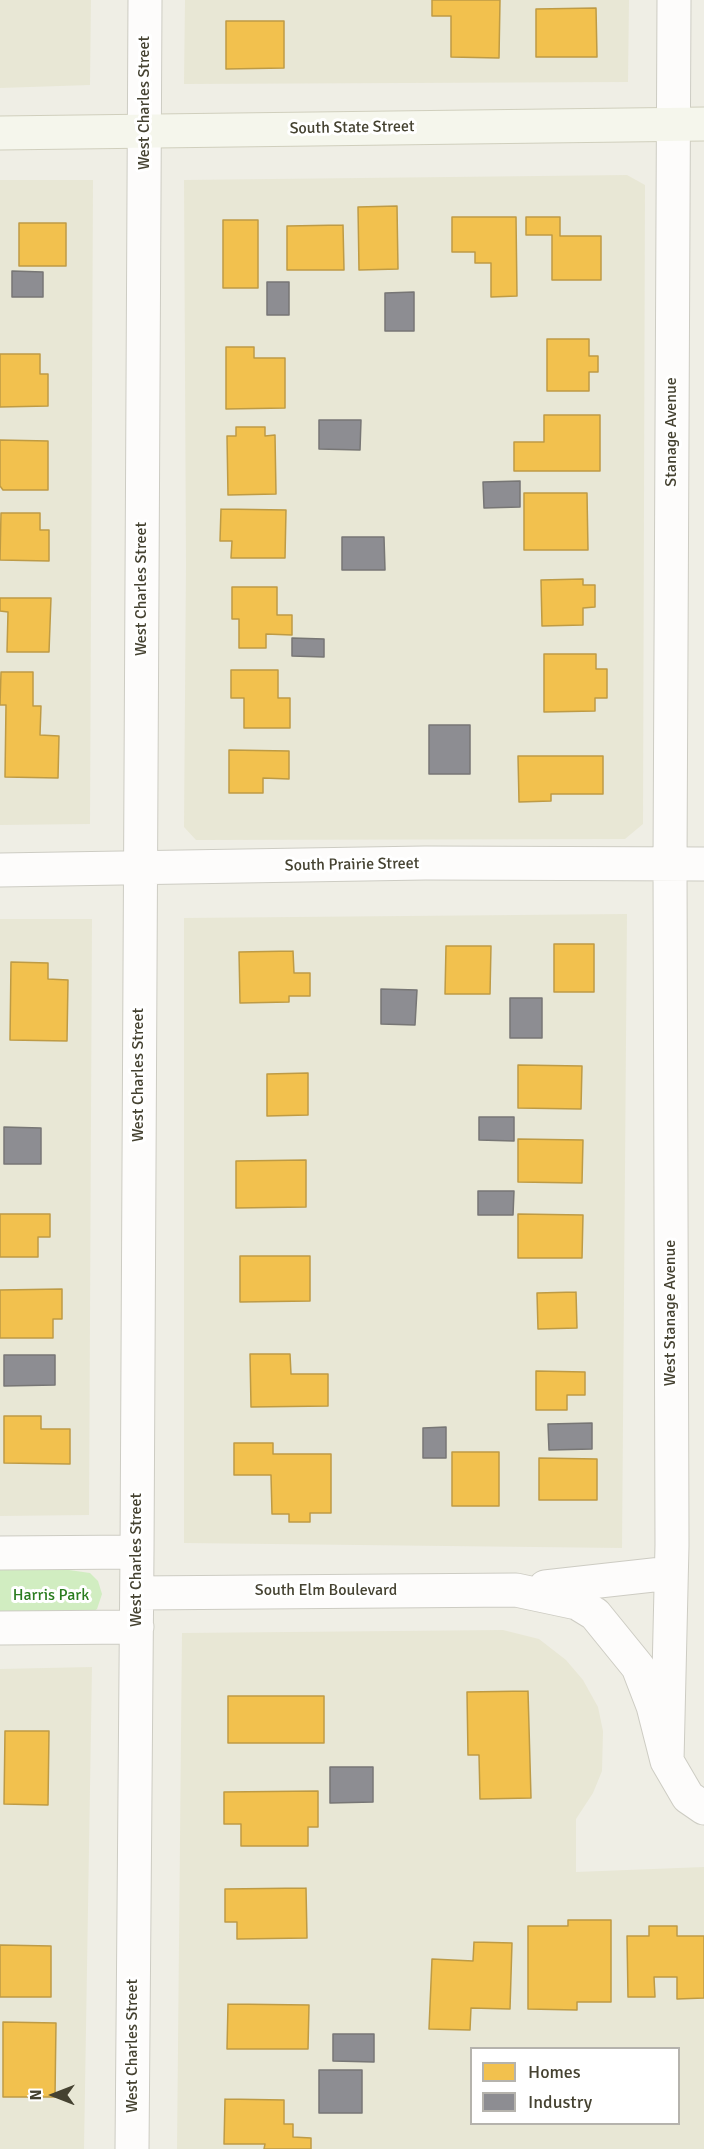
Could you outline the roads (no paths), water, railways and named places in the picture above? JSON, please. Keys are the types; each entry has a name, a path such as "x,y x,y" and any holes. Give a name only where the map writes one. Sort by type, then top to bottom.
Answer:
{"main road":[{"name":"South State Street","path":"0,133 689,124"}],"street":[{"name":"West Charles Street","path":"132,2149 137,1627 145,0"},
{"name":"Stanage Avenue","path":"670,865 689,124 674,0"},
{"name":"South Prairie Street","path":"0,870 425,863 704,864"},
{"name":"West Stanage Avenue","path":"667,1761 671,1573 670,865"},
{"path":"0,1553 137,1552"},
{"name":"South Elm Boulevard","path":"137,1593 516,1590 671,1573"},
{"name":"South Elm Boulevard","path":"516,1590 577,1603 595,1614 638,1667 653,1706 667,1761 688,1797 704,1808"},
{"path":"0,1628 137,1627"}],"park label":[{"name":"Harris Park","path":"51,1596"}]}
